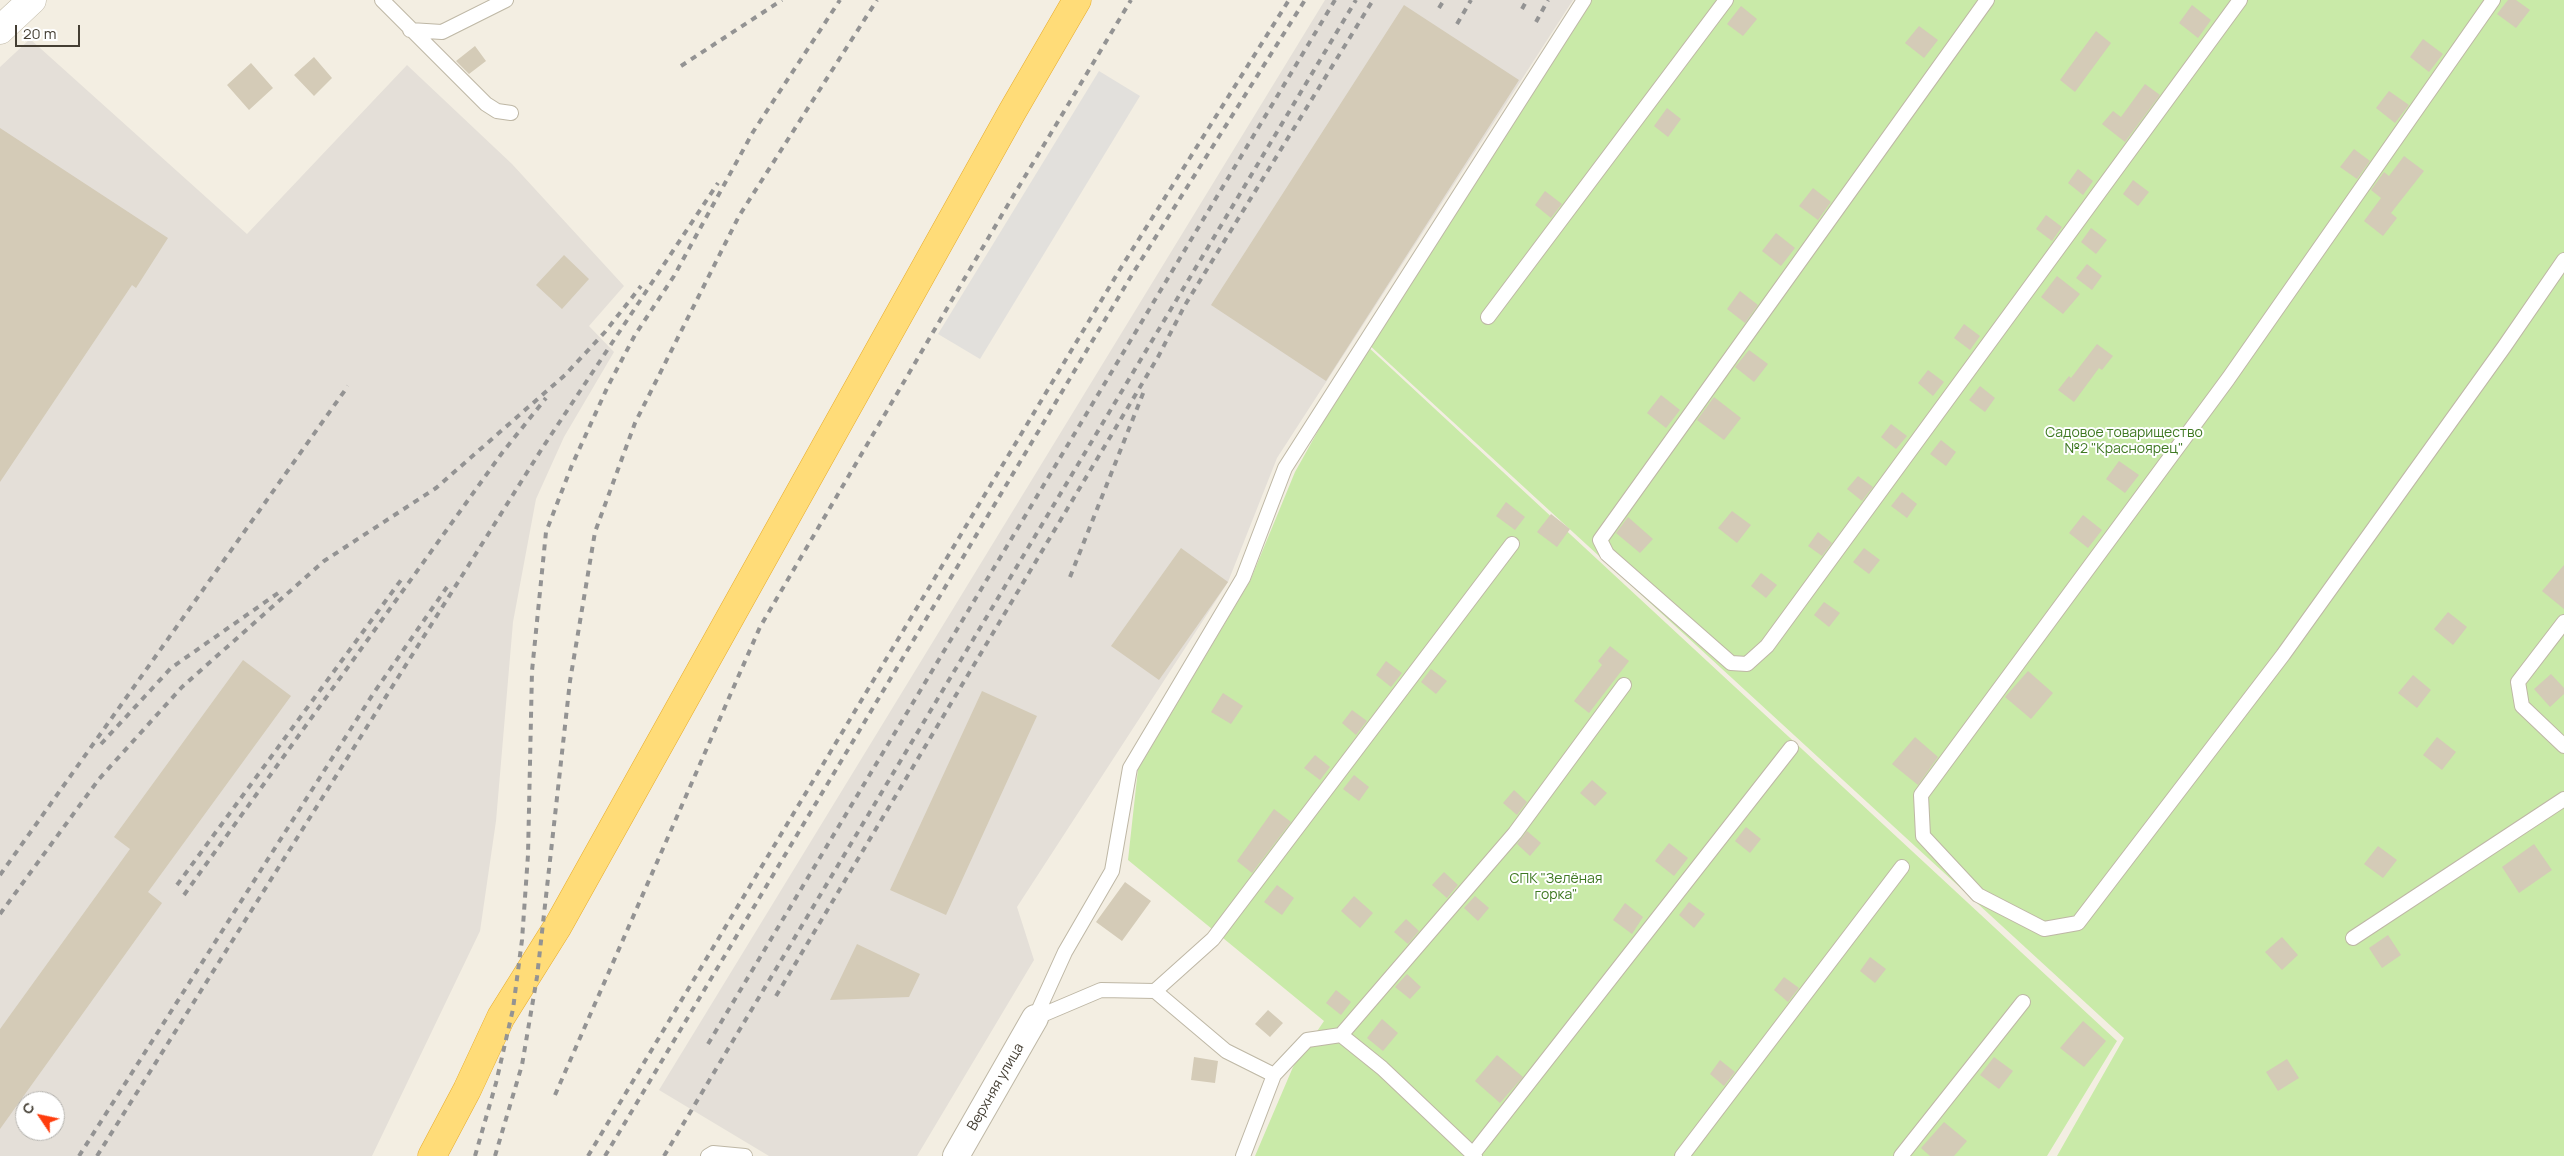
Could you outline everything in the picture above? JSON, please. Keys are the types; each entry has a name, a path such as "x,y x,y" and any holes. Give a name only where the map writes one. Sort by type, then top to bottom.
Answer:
{"highway":[{"path":"432,1156 467,1090 501,1017 558,926 1012,112 1077,0"}],"street":[{"path":"0,30 32,0"},
{"name":"Верхняя улица","path":"956,1156 1035,1018"}],"lane":[{"path":"382,0 486,104 497,111 511,113"},
{"path":"410,30 442,32 506,0"},
{"path":"1035,1018 1064,952 1112,871 1130,768 1243,578 1285,468 1584,0"},
{"path":"1488,317 1726,0"},
{"path":"1987,0 1600,540 1607,554 1731,662 1748,664 1767,646 2240,0"},
{"path":"2493,0 2228,379 1921,795 1923,836 1978,895 2044,929 2078,923 2283,655 2504,347 2564,260"},
{"path":"1155,991 1213,940 1512,544"},
{"path":"2564,622 2518,682 2522,706 2564,746"},
{"path":"1243,1156 1274,1075 1308,1040 1341,1035 1514,834 1624,685"},
{"path":"1341,1035 1382,1068 1474,1155 1791,748"},
{"path":"2353,938 2564,799"},
{"path":"1682,1156 1902,867"},
{"path":"1035,1018 1101,990 1155,991 1226,1051 1274,1075"},
{"path":"1901,1156 2023,1002"},
{"path":"708,1156 713,1153 746,1156"}],"shaded area":[{"path":"1325,0 1573,0 1277,458 1228,582 1017,907 1034,960 917,1156 769,1156 659,1090"},
{"path":"30,39 247,234 407,65 512,164 624,286 589,326 614,352 564,437 536,499 513,622 496,821 480,931 372,1156 0,1156 0,67"},
{"path":"1099,71 1140,96 980,359 938,334"}],"green space":[{"name":"Садовое товарищество №2 \"Красноярец\"","path":"1588,0 2564,0 2564,1156 2057,1156 2124,1038 1367,343"},
{"name":"СПК \"Зелёная горка\"","path":"1366,345 2117,1041 2047,1156 1255,1156 1293,1067 1324,1021 1128,860 1138,769 1250,581 1295,472"}],"building":[{"path":"2508,0 2516,0 2530,10 2516,28 2497,14"},
{"path":"1404,5 1519,80 1326,381 1211,305"},
{"path":"2192,5 2211,20 2198,38 2179,23"},
{"path":"1741,6 1757,19 1743,36 1727,24"},
{"path":"1919,26 1938,40 1924,58 1905,43"},
{"path":"2096,31 2111,43 2075,92 2060,80"},
{"path":"2423,39 2443,54 2429,72 2410,57"},
{"path":"475,46 486,61 469,74 456,61"},
{"path":"314,57 332,78 314,96 294,75"},
{"path":"251,63 273,88 249,110 227,85"},
{"path":"2145,84 2160,95 2125,142 2102,124 2113,111 2121,117"},
{"path":"2389,91 2409,105 2395,123 2376,108"},
{"path":"1667,108 1681,119 1668,137 1654,126"},
{"path":"0,128 168,238 136,288 132,285 0,482"},
{"path":"2354,149 2370,161 2357,179 2340,167"},
{"path":"2404,156 2424,171 2391,213 2397,218 2383,236 2364,221 2381,198 2371,190 2384,172 2389,176"},
{"path":"2078,169 2093,181 2083,195 2068,183"},
{"path":"2133,180 2149,192 2138,206 2123,194"},
{"path":"1813,188 1831,202 1818,220 1799,206"},
{"path":"1545,191 1562,204 1551,218 1535,205"},
{"path":"2046,215 2062,227 2052,241 2036,229"},
{"path":"2091,228 2107,240 2096,254 2081,242"},
{"path":"1776,233 1795,248 1781,266 1762,251"},
{"path":"564,255 589,279 562,309 536,285"},
{"path":"2087,264 2102,276 2092,290 2076,278"},
{"path":"2057,276 2080,294 2063,314 2041,297"},
{"path":"1740,291 1758,305 1745,323 1727,309"},
{"path":"1964,324 1980,336 1970,350 1954,338"},
{"path":"2097,344 2113,356 2102,370 2099,368 2074,402 2058,390 2069,376 2071,378"},
{"path":"1749,350 1768,364 1754,382 1735,367"},
{"path":"1928,370 1944,382 1933,396 1918,383"},
{"path":"1980,386 1995,398 1985,412 1969,400"},
{"path":"1661,395 1680,410 1666,428 1647,413"},
{"path":"1714,397 1741,418 1724,440 1697,420"},
{"path":"1891,424 1907,436 1896,449 1881,437"},
{"path":"1941,440 1956,452 1946,466 1930,454"},
{"path":"2119,461 2139,475 2125,493 2106,479"},
{"path":"1858,476 1873,487 1862,501 1847,489"},
{"path":"1902,492 1917,504 1907,518 1891,506"},
{"path":"1506,502 1525,517 1515,530 1496,516"},
{"path":"1732,511 1751,525 1737,543 1718,528"},
{"path":"1551,514 1570,529 1557,547 1537,532"},
{"path":"2083,515 2102,530 2088,548 2069,533"},
{"path":"1628,517 1653,539 1640,553 1616,533"},
{"path":"1818,532 1832,543 1822,556 1808,546"},
{"path":"1181,548 1228,582 1159,680 1111,646"},
{"path":"1864,548 1880,560 1869,574 1853,562"},
{"path":"2564,565 2564,609 2542,591"},
{"path":"1761,573 1777,585 1766,598 1751,586"},
{"path":"1824,602 1840,613 1829,627 1814,615"},
{"path":"2448,612 2467,627 2453,645 2434,629"},
{"path":"1610,646 1629,661 1589,713 1574,701 1602,665 1598,661"},
{"path":"243,660 291,696 148,892 162,903 27,1091 15,1091 15,1108 0,1129 0,1029 130,849 114,837"},
{"path":"1386,661 1402,673 1391,687 1376,675"},
{"path":"1431,669 1447,681 1436,694 1421,682"},
{"path":"2028,671 2053,693 2031,719 2005,697"},
{"path":"2551,674 2564,688 2564,694 2550,707 2534,689"},
{"path":"2413,675 2431,690 2417,708 2398,693"},
{"path":"982,691 1037,716 946,915 890,890"},
{"path":"1223,693 1243,706 1231,724 1211,712"},
{"path":"1352,710 1367,721 1356,735 1342,723"},
{"path":"1915,737 1938,757 1918,785 1892,764"},
{"path":"2437,737 2456,752 2442,770 2423,755"},
{"path":"1315,755 1330,767 1320,780 1304,768"},
{"path":"1354,775 1369,787 1359,801 1343,789"},
{"path":"1592,780 1607,793 1595,806 1580,793"},
{"path":"1514,790 1527,802 1517,815 1503,803"},
{"path":"1274,809 1291,822 1252,873 1237,861"},
{"path":"1746,827 1761,839 1750,853 1735,841"},
{"path":"1527,831 1541,843 1530,856 1517,844"},
{"path":"1669,843 1688,858 1674,876 1655,861"},
{"path":"2534,844 2552,870 2519,893 2502,867"},
{"path":"2378,846 2397,860 2383,878 2364,864"},
{"path":"1444,872 1458,885 1447,898 1432,885"},
{"path":"1125,882 1151,901 1122,941 1096,922"},
{"path":"1277,885 1294,898 1282,915 1264,902"},
{"path":"1354,896 1373,913 1360,928 1341,911"},
{"path":"1475,896 1489,908 1478,921 1464,908"},
{"path":"1689,902 1705,914 1694,928 1679,915"},
{"path":"1625,903 1643,917 1632,934 1613,920"},
{"path":"1406,919 1419,931 1408,944 1394,932"},
{"path":"2388,935 2401,955 2382,968 2369,948"},
{"path":"2282,937 2298,955 2282,970 2265,952"},
{"path":"857,944 920,974 909,997 830,1000"},
{"path":"1870,957 1886,969 1875,983 1860,971"},
{"path":"1407,974 1421,987 1410,999 1395,987"},
{"path":"1784,977 1799,988 1788,1002 1774,990"},
{"path":"1336,990 1351,1002 1341,1015 1326,1003"},
{"path":"1268,1010 1283,1023 1270,1037 1255,1024"},
{"path":"1382,1019 1398,1033 1383,1051 1367,1038"},
{"path":"2083,1021 2106,1041 2084,1067 2060,1048"},
{"path":"1497,1055 1523,1077 1500,1103 1475,1081"},
{"path":"1194,1057 1218,1061 1215,1083 1191,1080"},
{"path":"1994,1057 2013,1071 1999,1089 1980,1075"},
{"path":"2287,1059 2299,1078 2278,1091 2266,1072"},
{"path":"1720,1060 1735,1072 1724,1086 1710,1074"},
{"path":"1944,1122 1967,1141 1954,1156 1930,1156 1921,1148"}],"railway":[{"path":"681,66 782,0"},
{"path":"475,1156 496,1083 513,1009 522,940 528,855 532,671 546,532 572,465 608,386 635,335 674,276 753,132 840,0"},
{"path":"495,1156 522,1065 537,977 570,681 595,532 635,423 739,216 877,0"},
{"path":"555,1095 760,627 1003,213 1131,0"},
{"path":"588,1156 1122,266 1289,0"},
{"path":"605,1156 1133,273 1305,0"},
{"path":"708,1044 1335,0"},
{"path":"664,1156 1356,0"},
{"path":"776,996 1158,357 1185,305 1373,0"},
{"path":"1439,8 1444,0"},
{"path":"1457,24 1471,0"},
{"path":"1522,9 1527,0"},
{"path":"1536,22 1548,0"},
{"path":"97,1156 543,447 718,183"},
{"path":"0,914 99,779 182,687 324,561 436,488 565,375 605,332 641,286"},
{"path":"0,875 348,386"},
{"path":"1070,577 1144,391"},
{"path":"184,895 502,453 546,398"},
{"path":"177,885 401,580"},
{"path":"79,1156 373,694 447,587"},
{"path":"101,744 171,668 281,591"}]}
